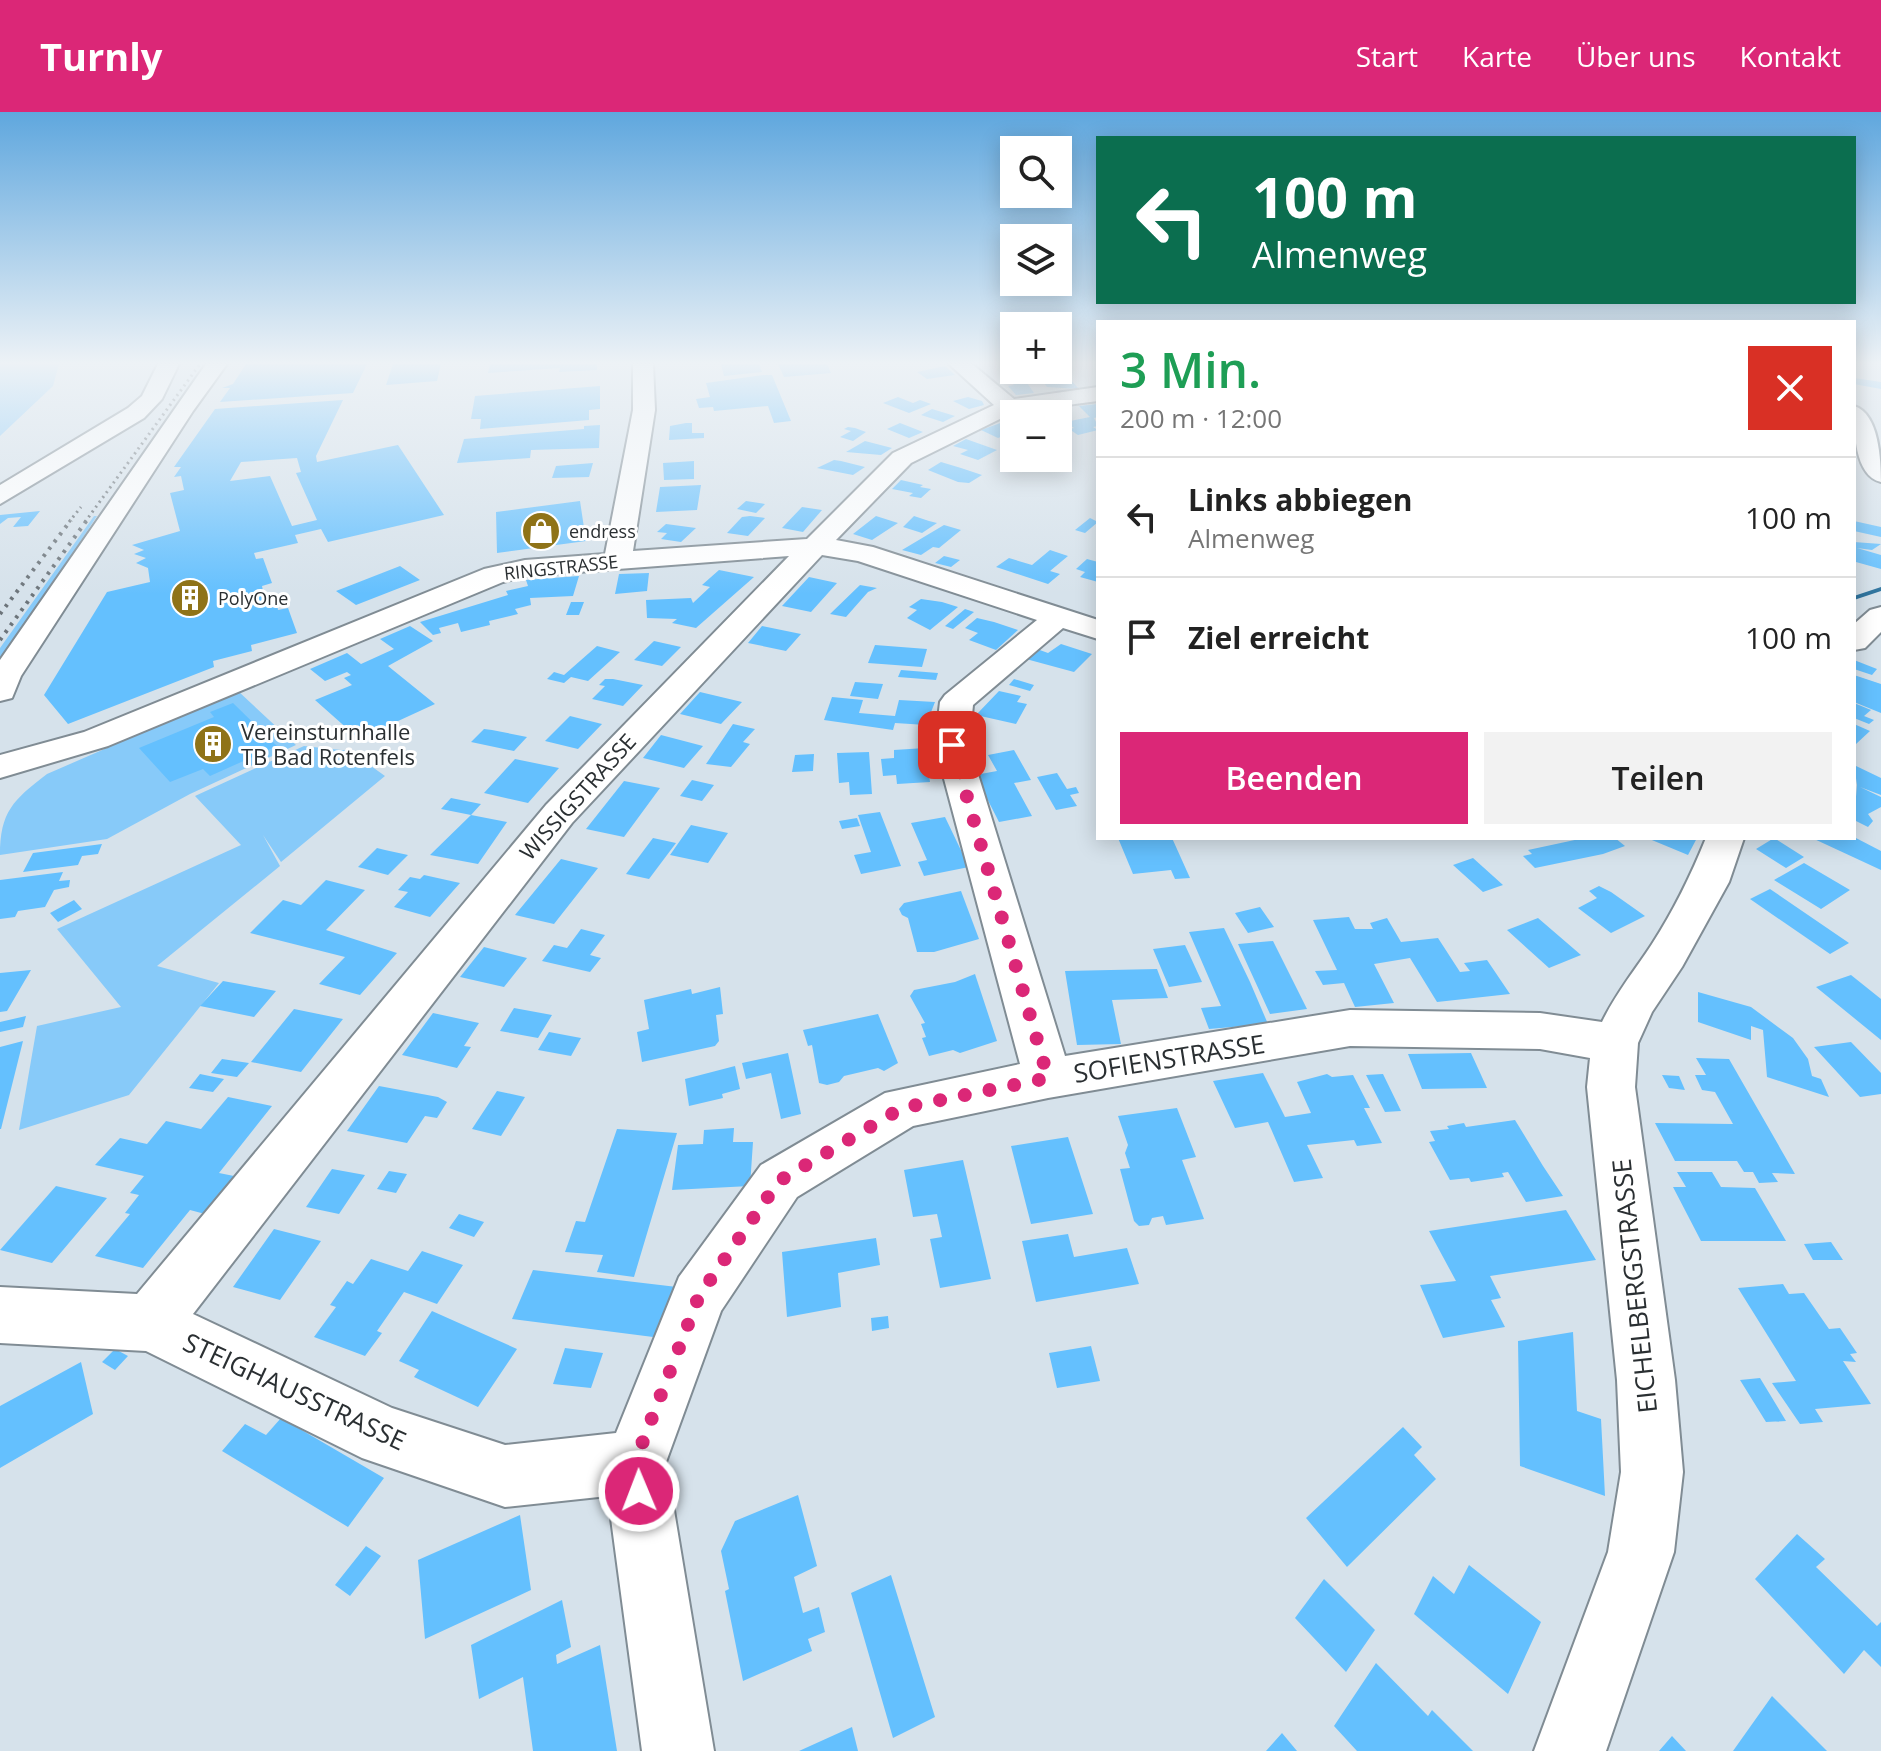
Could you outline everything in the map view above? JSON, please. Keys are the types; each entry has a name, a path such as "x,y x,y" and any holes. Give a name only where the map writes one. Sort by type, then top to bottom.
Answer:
{"street":[{"path":"0,496 91,440"},
{"path":"0,691 5,676 164,440"},
{"path":"618,560 639,440"},
{"name":"WISSIGSTRASSE","path":"150,1323 559,814 749,613 902,458 938,440"},
{"path":"1870,440 1881,475"},
{"name":"RINGSTRASSE","path":"0,767 96,739 494,575 525,568 818,546 863,553 1084,623"},
{"path":"1048,1078 952,745 957,702 1084,623"},
{"name":"EICHELBERGSTRASSE","path":"1570,1751 1641,1552 1652,1472 1646,1380 1611,1087 1615,1043 1633,1004 1667,956 1709,882 1724,840"},
{"name":"SOFIENSTRASSE","path":"678,1751 635,1462 699,1296 779,1181 902,1108 1048,1078 1350,1028 1540,1031 1615,1043"},
{"name":"STEIGHAUSSTRASSE","path":"0,1315 150,1323 384,1436 505,1476 635,1462"}],"shaded area":[{"path":"94,516 97,516 0,664 0,648"},
{"path":"238,691 296,745 190,794 107,839 0,855 3,828 11,808 47,774"},
{"path":"304,746 350,751 385,776 281,862 263,835 280,866 157,966 219,983 129,1095 19,1130 37,1026 121,1007 57,929 241,845 195,796"}],"building":[{"name":"PolyOne","path":"193,440 323,440 316,456 317,462 398,445 444,515 328,542 321,529 295,535 298,543 254,553 256,559 263,558 272,583 262,586 263,591 266,595 276,593 278,610 288,608 297,633 251,645 252,651 213,661 214,667 68,724 44,695 107,592 150,582 148,568 136,563 146,558 134,554 144,550 132,545 180,531 170,493 184,490 181,476 174,477 181,467 174,467","holes":["297,458 301,472 296,473 317,520 292,526 270,476 230,481 241,462"]},
{"path":"464,440 599,440 599,448 531,450 530,458 457,463"},
{"path":"970,440 997,450 978,460 960,454 968,450 953,446"},
{"path":"865,441 892,448 881,455 846,452"},
{"path":"834,460 865,467 853,475 817,468"},
{"path":"694,461 694,479 664,480 663,463"},
{"path":"941,462 982,475 969,483 958,482 928,470"},
{"path":"593,463 589,477 552,478 556,466"},
{"path":"901,480 931,489 921,498 909,496 913,493 892,489"},
{"path":"701,485 697,510 656,512 660,487"},
{"name":"endress","path":"580,501 586,541 497,553 496,512"},
{"path":"746,501 765,504 756,513 737,509"},
{"path":"802,507 822,510 803,532 782,528"},
{"path":"40,511 28,526 13,527 21,517 8,518 0,524 0,515"},
{"path":"876,516 898,523 872,540 853,534"},
{"path":"914,516 937,523 922,533 903,527"},
{"path":"742,517 765,518 748,536 727,533"},
{"path":"1090,518 1096,521 1085,533 1075,530"},
{"path":"1856,521 1881,527 1881,537 1856,531"},
{"path":"666,524 696,528 681,542 661,539 667,533 657,532"},
{"path":"944,525 961,530 939,548 933,547 921,555 902,550"},
{"path":"1856,542 1881,544 1872,550 1857,548 1881,555 1881,569 1856,562"},
{"path":"1050,550 1068,556 1050,571 1060,574 1048,584 996,567 1009,558 1032,565"},
{"path":"944,556 960,560 951,567 935,563"},
{"path":"1087,559 1096,561 1096,581 1080,577 1085,572 1076,569"},
{"path":"400,566 420,580 356,605 336,591"},
{"path":"719,570 754,577 696,628 672,623 677,619 647,618 646,600 691,598 693,603 710,587 702,585"},
{"path":"649,573 647,591 615,594 619,574"},
{"path":"579,576 573,596 530,598 531,605 515,609 518,614 489,621 490,625 461,632 458,623 439,628 441,633 433,635 420,622 508,595 506,591 528,586 526,580"},
{"path":"809,577 837,583 811,612 782,606"},
{"path":"860,585 877,588 868,592 846,617 830,614"},
{"path":"921,599 958,607 930,630 907,618 917,610 909,607"},
{"path":"571,602 584,602 579,615 566,615"},
{"path":"965,609 974,612 953,629 945,626"},
{"path":"977,618 1018,630 996,650 969,640 978,633 965,628"},
{"path":"410,626 433,641 388,666 435,704 359,739 315,700 352,685 344,678 351,675 347,672 325,681 310,669 347,653 361,664 394,649 380,639"},
{"path":"762,626 801,634 786,651 748,643"},
{"path":"654,641 681,647 662,666 634,660"},
{"path":"1061,644 1092,654 1074,672 1026,659 1037,649 1048,653"},
{"path":"875,645 927,649 922,667 868,663"},
{"path":"597,646 620,652 588,681 571,677 564,683 547,679 554,672 564,675"},
{"path":"1856,661 1877,669 1872,675 1856,670"},
{"path":"901,670 938,673 936,680 898,677"},
{"path":"1856,676 1881,684 1881,713 1856,703"},
{"path":"605,679 643,685 623,706 592,699 605,686 599,685"},
{"path":"1014,679 1034,685 1030,691 1009,685"},
{"path":"855,682 883,684 878,699 850,696"},
{"path":"999,691 1021,696 1017,702 1027,704 1016,724 976,715"},
{"path":"700,692 742,702 721,724 680,714"},
{"path":"832,697 863,700 859,713 895,716 899,700 935,702 926,725 895,723 893,730 824,720"},
{"name":"Vereinsturnhalle TB Bad Rotenfels","path":"233,703 277,746 210,776 203,769 170,782 139,748 214,717 210,712"},
{"path":"1856,704 1871,710 1864,716 1874,720 1869,724 1856,719"},
{"path":"570,716 602,724 578,749 545,741"},
{"path":"733,724 755,729 743,742 750,744 731,767 706,764"},
{"path":"1856,725 1870,731 1856,744"},
{"path":"484,729 527,737 514,751 471,742"},
{"path":"661,735 703,746 684,768 643,758"},
{"path":"925,748 930,782 897,784 896,775 883,776 881,759 894,758 894,750"},
{"path":"1014,750 1031,780 1014,783 1032,816 999,822 975,775 997,771 988,755"},
{"path":"869,752 872,794 850,795 849,782 839,783 837,753"},
{"path":"814,754 813,771 792,772 795,755"},
{"path":"515,759 559,768 528,803 484,793"},
{"path":"1856,766 1881,778 1881,795 1860,787 1881,797 1881,807 1868,814 1873,821 1868,827 1856,821"},
{"path":"1057,773 1067,789 1076,787 1079,793 1070,795 1077,806 1056,810 1037,777"},
{"path":"692,780 714,785 702,801 680,796"},
{"path":"624,781 660,788 624,837 586,829"},
{"path":"451,798 481,804 471,815 441,809"},
{"path":"880,812 901,866 861,874 854,855 871,852 858,815"},
{"path":"471,815 507,822 478,864 430,855"},
{"path":"945,817 969,867 924,876 918,862 927,860 911,823"},
{"path":"857,818 860,826 842,829 839,821"},
{"path":"691,825 728,833 708,863 670,855"},
{"path":"653,838 676,843 649,879 626,874"},
{"path":"1856,838 1881,851 1881,870 1816,840"},
{"path":"1119,840 1173,840 1190,878 1175,879 1171,870 1133,874"},
{"path":"1575,840 1618,840 1625,846 1603,854 1535,868 1523,856 1532,854 1528,850"},
{"path":"1652,840 1696,840 1688,855"},
{"path":"1771,840 1777,840 1804,857 1786,868 1756,849"},
{"path":"102,844 98,854 82,856 78,865 23,872 33,853"},
{"path":"377,848 408,855 388,875 358,867"},
{"path":"1473,858 1503,885 1483,892 1453,865"},
{"path":"561,859 598,868 554,924 515,915"},
{"path":"1804,863 1850,890 1821,909 1774,880"},
{"path":"63,872 59,881 70,880 69,887 54,890 45,907 18,911 15,917 0,919 0,880"},
{"path":"424,875 460,883 430,917 394,907 408,892 398,890 410,877 420,879"},
{"path":"326,880 365,890 326,930 397,953 360,995 319,984 345,957 250,933 283,900 301,905"},
{"path":"1599,886 1645,916 1611,933 1578,908 1597,898 1589,891"},
{"path":"1770,889 1849,943 1830,954 1750,899"},
{"path":"961,891 979,939 934,952 917,952 908,918 899,909 904,903"},
{"path":"74,900 82,909 58,922 50,913"},
{"path":"1260,907 1274,927 1248,933 1235,913"},
{"path":"1349,917 1355,929 1373,929 1370,923 1387,918 1401,942 1438,938 1460,972 1470,971 1464,963 1487,960 1510,994 1437,1002 1410,958 1374,964 1394,1003 1355,1007 1344,983 1323,985 1315,971 1337,970 1313,920"},
{"path":"1538,918 1581,955 1549,968 1507,930"},
{"path":"1224,928 1268,1024 1209,1029 1201,1008 1221,1006 1189,932"},
{"path":"581,929 605,935 590,955 601,958 590,972 542,961 554,945 567,948"},
{"path":"1273,941 1307,1009 1270,1014 1238,944"},
{"path":"1185,945 1202,982 1169,987 1153,949"},
{"path":"484,947 527,958 504,987 460,977"},
{"path":"1157,969 1168,998 1112,1000 1121,1044 1077,1045 1065,971"},
{"path":"31,970 7,1011 0,1012 0,973"},
{"path":"975,974 997,1041 960,1053 953,1050 929,1056 922,1038 926,1037 921,1024 925,1023 910,996 914,990 955,982"},
{"path":"1851,975 1881,999 1881,1040 1816,987"},
{"path":"223,981 276,991 254,1017 200,1006"},
{"path":"720,987 723,1014 716,1015 719,1041 715,1046 642,1062 637,1032 649,1029 644,1000 691,989 692,994"},
{"path":"1698,992 1751,1007 1793,1038 1808,1059 1812,1076 1821,1079 1829,1097 1767,1077 1763,1030 1751,1026 1751,1040 1698,1022"},
{"path":"514,1008 552,1015 538,1038 500,1031"},
{"path":"294,1009 343,1019 301,1072 251,1062"},
{"path":"433,1013 479,1023 464,1046 471,1047 457,1068 402,1055"},
{"path":"878,1014 898,1063 884,1071 878,1068 844,1076 839,1082 819,1083 812,1045 808,1046 803,1030"},
{"path":"26,1016 23,1027 0,1032 0,1022"},
{"path":"549,1032 581,1038 571,1056 538,1050"},
{"path":"23,1041 1,1129 0,1129 0,1047"},
{"path":"1851,1042 1881,1073 1881,1094 1860,1097 1814,1047"},
{"path":"788,1053 801,1114 781,1119 771,1073 746,1079 742,1063"},
{"path":"1471,1053 1487,1088 1422,1089 1408,1054"},
{"path":"1696,1058 1729,1059 1795,1174 1772,1173 1778,1182 1759,1183 1753,1172 1744,1172 1737,1161 1675,1161 1655,1123 1733,1124 1715,1092 1702,1090 1695,1075 1706,1075"},
{"path":"222,1059 249,1063 237,1077 211,1073"},
{"path":"735,1066 740,1089 722,1094 723,1098 689,1106 685,1079"},
{"path":"1263,1073 1285,1117 1311,1113 1297,1082 1327,1074 1332,1077 1353,1075 1370,1108 1364,1108 1382,1143 1357,1146 1354,1140 1307,1145 1323,1178 1294,1182 1268,1122 1235,1128 1213,1081"},
{"path":"200,1074 224,1079 213,1092 189,1088"},
{"path":"1383,1074 1401,1111 1385,1112 1366,1075"},
{"path":"1662,1075 1679,1076 1685,1090 1669,1088"},
{"path":"379,1086 438,1097 447,1102 437,1118 425,1116 407,1143 347,1131"},
{"path":"497,1091 525,1097 501,1136 472,1129"},
{"path":"228,1097 272,1106 219,1173 234,1176 205,1214 190,1210 143,1268 95,1256 130,1214 125,1213 139,1195 130,1193 144,1176 95,1165 120,1138 147,1144 166,1121 201,1129"},
{"path":"1177,1108 1196,1157 1182,1160 1204,1219 1166,1225 1163,1216 1152,1218 1149,1225 1139,1226 1134,1221 1120,1169 1130,1168 1125,1153 1128,1145 1118,1116"},
{"path":"1515,1120 1563,1196 1526,1202 1508,1172 1502,1173 1504,1177 1471,1182 1469,1178 1450,1180 1429,1142 1435,1141 1430,1131 1449,1129 1447,1126 1464,1123 1466,1127"},
{"path":"734,1128 733,1142 753,1142 750,1186 672,1190 678,1145 703,1144 704,1130"},
{"path":"617,1129 677,1133 634,1277 597,1272 603,1255 565,1252 576,1221 585,1222"},
{"path":"1068,1137 1093,1214 1031,1224 1011,1146"},
{"path":"963,1160 991,1279 940,1288 930,1239 942,1237 937,1214 913,1217 904,1170"},
{"path":"332,1169 365,1175 339,1214 306,1207"},
{"path":"389,1171 407,1174 396,1193 377,1189"},
{"path":"1677,1172 1712,1172 1721,1187 1755,1188 1786,1241 1701,1241 1673,1187 1686,1187"},
{"path":"56,1186 107,1198 52,1263 0,1250"},
{"path":"1566,1210 1596,1260 1490,1276 1501,1298 1491,1300 1505,1327 1443,1338 1420,1285 1456,1281 1429,1231"},
{"path":"459,1214 484,1222 474,1237 449,1228"},
{"path":"274,1229 321,1241 280,1300 233,1287"},
{"path":"1068,1234 1074,1257 1127,1248 1139,1284 1036,1302 1022,1241"},
{"path":"876,1238 880,1265 838,1273 841,1307 787,1317 782,1252"},
{"path":"1831,1242 1843,1260 1813,1260 1804,1244"},
{"path":"422,1251 463,1265 437,1304 404,1292 377,1331 382,1333 365,1356 314,1337 336,1307 330,1305 347,1281 353,1284 371,1259 408,1271"},
{"path":"533,1270 677,1287 661,1338 512,1319"},
{"path":"1783,1284 1789,1294 1804,1293 1829,1329 1840,1328 1857,1353 1850,1354 1856,1362 1843,1361 1871,1404 1815,1409 1823,1422 1800,1424 1772,1383 1796,1381 1738,1288"},
{"path":"432,1311 517,1349 478,1407 414,1377 419,1370 399,1361"},
{"path":"888,1316 889,1328 872,1331 871,1318"},
{"path":"1573,1332 1577,1411 1601,1419 1605,1496 1520,1466 1518,1341"},
{"path":"1091,1346 1100,1381 1057,1388 1049,1353"},
{"path":"565,1348 603,1353 591,1388 553,1384"},
{"path":"115,1349 128,1356 115,1370 102,1362"},
{"path":"81,1362 93,1414 0,1468 0,1406"},
{"path":"1760,1378 1786,1421 1766,1422 1740,1380"},
{"path":"281,1418 384,1478 348,1527 222,1451 245,1424 266,1435"},
{"path":"1403,1427 1422,1447 1414,1455 1436,1479 1347,1567 1306,1518"},
{"path":"798,1495 817,1566 794,1577 803,1613 819,1607 825,1632 808,1639 812,1651 743,1681 725,1591 729,1589 721,1551 735,1521"},
{"path":"520,1515 531,1590 425,1639 418,1560"},
{"path":"1797,1534 1825,1559 1816,1567 1877,1626 1881,1622 1881,1667 1864,1650 1844,1674 1755,1579"},
{"path":"366,1546 381,1556 350,1596 335,1585"},
{"path":"1469,1565 1541,1622 1508,1694 1414,1614 1433,1576 1454,1594"},
{"path":"891,1575 935,1717 893,1738 851,1593"},
{"path":"1324,1579 1375,1630 1346,1672 1295,1618"},
{"path":"562,1600 571,1647 556,1655 557,1664 600,1645 617,1751 533,1751 523,1677 479,1699 471,1645"},
{"path":"1376,1663 1428,1716 1432,1710 1473,1751 1357,1751 1334,1726"},
{"path":"1772,1696 1827,1751 1733,1751"},
{"path":"852,1727 858,1751 799,1751"},
{"path":"1282,1733 1297,1751 1266,1751"},
{"path":"1672,1736 1686,1751 1659,1751"}],"waterway":[{"path":"1856,597 1881,589"}],"railway":[{"path":"85,522 144,440"},
{"path":"69,522 81,507"},
{"path":"0,614 71,520"},
{"path":"0,640 87,520"}],"place":[{"name":"endress","path":"541,531"},
{"name":"PolyOne","path":"190,598"},
{"name":"Vereinsturnhalle TB Bad Rotenfels","path":"213,744"}],"route":[{"path":"639,1491 635,1462 699,1296 779,1181 902,1108 1048,1078 952,745"}]}
